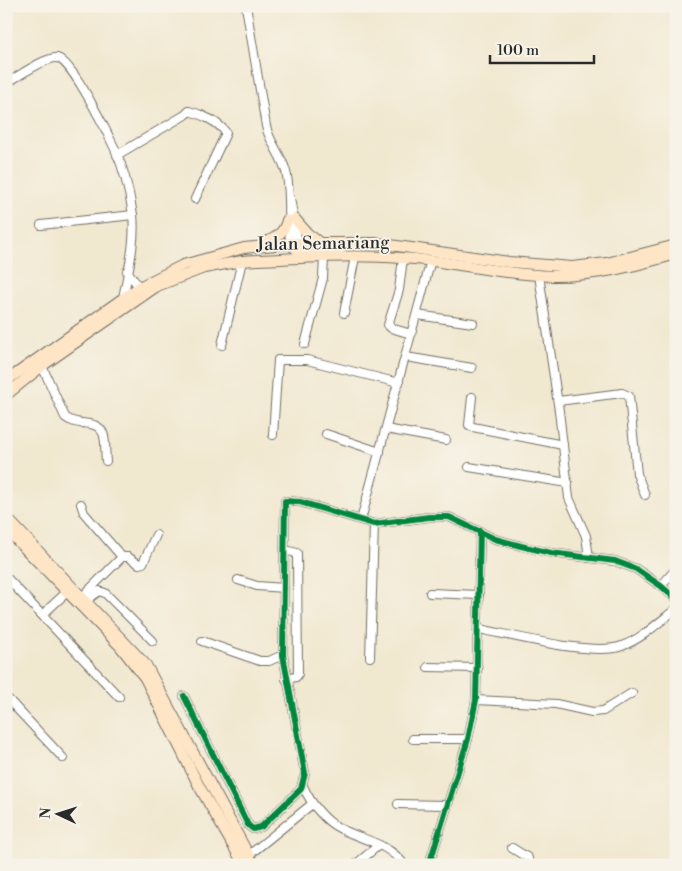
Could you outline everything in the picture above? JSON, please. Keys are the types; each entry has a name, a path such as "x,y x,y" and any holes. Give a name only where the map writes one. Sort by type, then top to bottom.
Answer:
{"main road":[{"path":"259,246 276,238 291,219 320,243"},
{"path":"294,243 298,251 340,251 354,257"},
{"name":"Jalan Semariang","path":"6,381 139,286 183,265 221,253 259,246 294,243 376,243 509,262 572,267 607,263 676,245"},
{"name":"Jalan Semariang","path":"6,395 42,366 156,286 204,268 242,261 354,257 431,260 539,275 574,275 603,272 676,254"},
{"path":"6,517 18,536 67,592 120,646 145,678 199,786 244,865"},
{"path":"6,529 18,536 85,598 146,665 254,865"}],"street":[{"path":"246,6 269,139 282,156 287,175 294,243"},
{"path":"6,83 51,59 61,60 71,68 117,155 133,215 134,230 123,298"},
{"path":"117,155 186,115 189,111 205,117 222,128 226,133 195,200"},
{"path":"41,225 133,215"},
{"path":"305,344 324,273 324,257"},
{"path":"344,313 354,257"},
{"path":"403,258 399,290 388,325 391,328 411,334"},
{"path":"361,520 431,260"},
{"path":"222,345 242,261"},
{"path":"127,271 139,286"},
{"path":"539,275 558,401 569,498 586,536 589,558"},
{"path":"417,315 473,323"},
{"path":"406,357 472,368"},
{"path":"273,435 278,360 307,360 399,383"},
{"path":"42,366 65,417 71,422 90,423 104,434 106,461"},
{"path":"558,401 627,394 629,396 637,474 645,495"},
{"path":"472,397 469,425 563,445"},
{"path":"386,429 446,440"},
{"path":"326,434 380,452"},
{"path":"469,467 568,483"},
{"path":"404,865 397,855 339,828 312,804 303,786 303,758 286,679 283,655 285,501 300,502 374,524 439,516 459,520 495,539 521,546 615,561 636,569 676,599"},
{"path":"82,504 84,513 122,557"},
{"path":"370,657 374,524"},
{"path":"429,865 446,805 468,739 476,700 480,531"},
{"path":"85,598 122,557 128,557 139,564 143,563 156,535"},
{"path":"285,550 297,554 298,583 298,674 296,677 286,679"},
{"path":"661,586 676,569"},
{"path":"6,577 43,614 119,697"},
{"path":"238,580 257,586 284,588"},
{"path":"85,598 99,591 105,592 153,641"},
{"path":"43,614 67,592"},
{"path":"430,593 479,595"},
{"path":"479,629 609,650 640,637 676,609"},
{"path":"202,641 260,661 269,661 283,655"},
{"path":"428,667 478,668"},
{"path":"476,700 556,704 592,712 603,711 632,693"},
{"path":"184,696 250,827 261,827 303,786"},
{"path":"6,697 63,758"},
{"path":"413,739 468,739"},
{"path":"249,855 312,804"},
{"path":"398,804 446,805"},
{"path":"355,865 379,845"},
{"path":"512,848 528,858 528,865"}],"cycle path":[{"path":"184,696 248,825 253,829 261,827 301,789 305,773 283,655 285,501 300,502 374,524 429,517 449,517 495,539 521,546 551,553 615,561 636,569 676,599"},
{"path":"429,865 468,739 476,700 480,531"}]}
